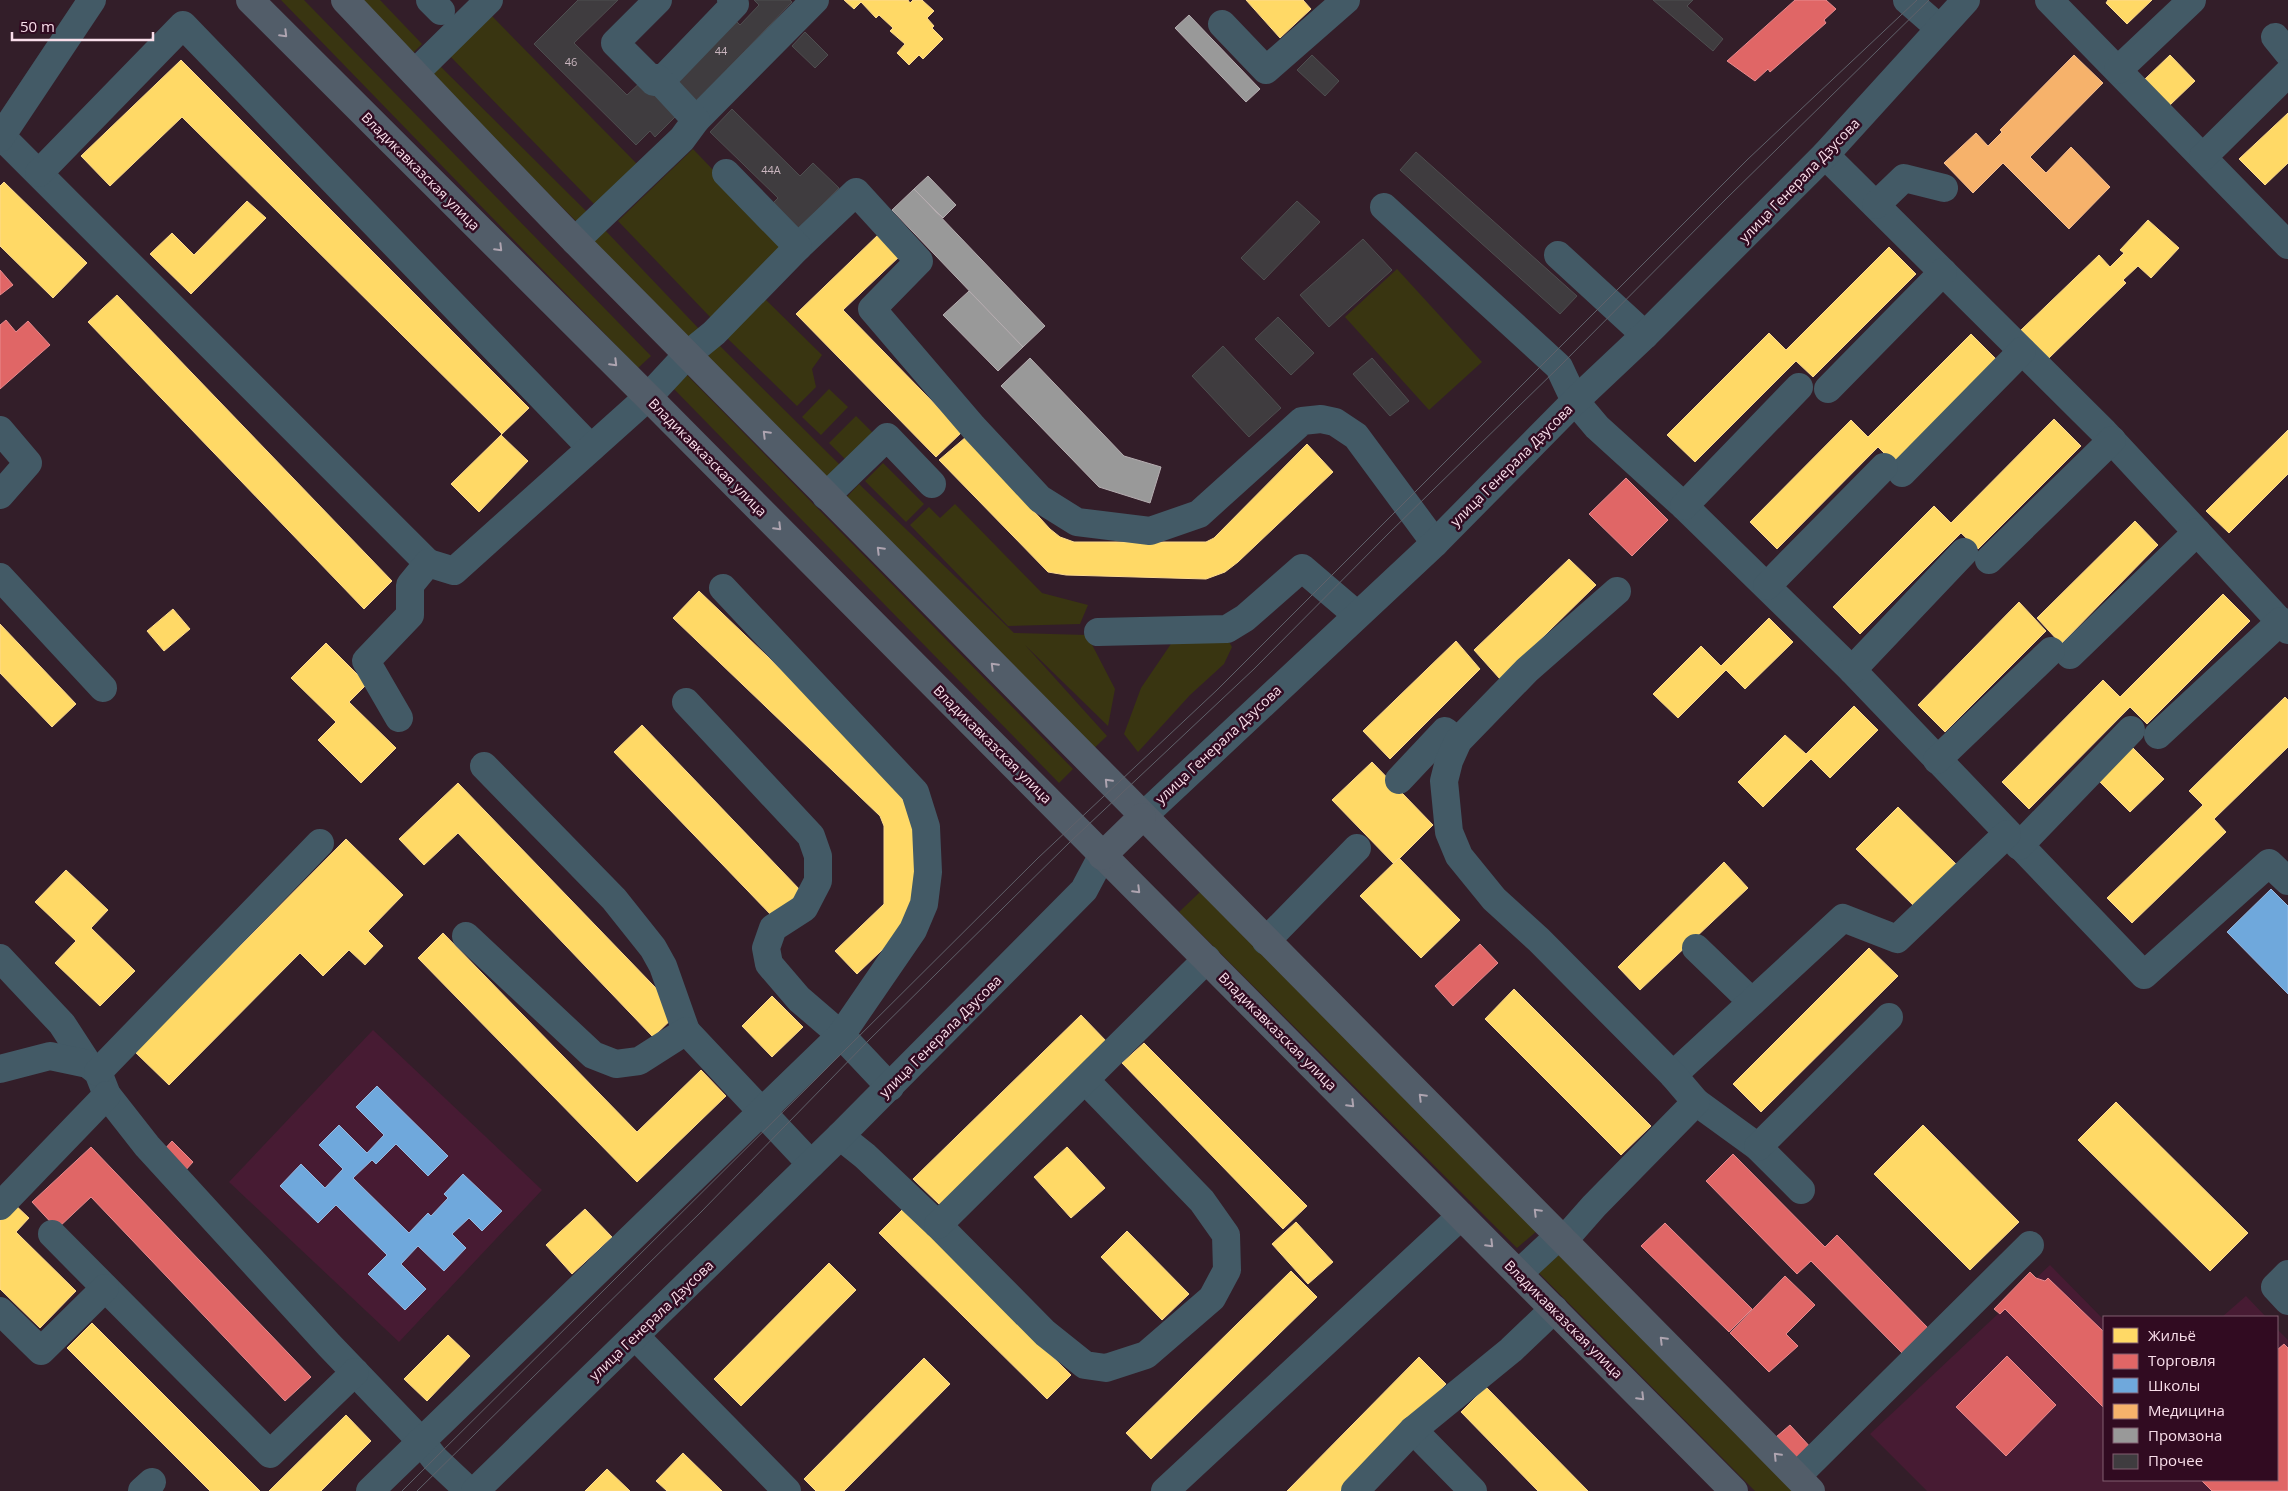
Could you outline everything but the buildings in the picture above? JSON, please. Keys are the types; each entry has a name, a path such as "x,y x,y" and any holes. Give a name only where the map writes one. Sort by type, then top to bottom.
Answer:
{"main road":[{"name":"Владикавказская улица","path":"250,0 648,397 1734,1491"},
{"path":"345,0 575,241 687,355 1142,817 1562,1237 1804,1484"},
{"name":"улица Генерала Дзусова","path":"1102,856 1142,817"}],"street":[{"path":"92,0 1,137 428,563 454,571 648,397 687,355 714,334 798,247 856,192 920,261 872,309 973,427 1040,499 1077,522 1150,531 1199,514 1302,421 1321,419 1335,422 1356,436 1435,543"},
{"path":"415,73 489,0"},
{"path":"658,0 615,42 654,82 657,78 696,120"},
{"path":"660,82 735,4 731,0"},
{"path":"575,241 682,139 696,120 815,0"},
{"path":"1222,24 1266,70 1346,0"},
{"path":"1907,0 1939,28"},
{"path":"1938,0 1939,28"},
{"name":"улица Генерала Дзусова","path":"1142,817 1435,543 1575,401 1645,335 1826,155 1966,0"},
{"path":"2049,0 2288,245"},
{"path":"2118,70 2192,0"},
{"path":"39,173 183,25 591,448"},
{"path":"2203,157 2288,73"},
{"path":"1826,155 2112,440 2284,626 2158,735"},
{"path":"726,173 798,247"},
{"path":"1876,206 1904,178 1944,188"},
{"path":"1384,207 1560,368 1575,401 1597,427 1684,506 1852,670 2144,975 2269,863 2288,880"},
{"path":"1558,255 1645,335"},
{"path":"1828,389 1943,272"},
{"path":"1767,586 2022,351"},
{"path":"1684,506 1799,387"},
{"path":"0,430 28,463 0,495"},
{"path":"826,496 887,437 932,484"},
{"path":"1852,670 1977,556 2112,440"},
{"path":"1937,760 2197,532"},
{"path":"399,718 366,661 410,615 410,585 428,563"},
{"path":"1098,632 1227,629 1245,618 1302,568 1358,614"},
{"path":"0,577 103,688"},
{"path":"370,1491 420,1440 841,1035 913,930 924,904 928,872 926,827 915,792 723,588"},
{"path":"1617,591 1527,670 1458,741 1448,761 1444,781 1449,832 1459,856 1494,898 1539,940 1673,1075 1696,1102 1758,1148 1801,1190"},
{"path":"686,702 811,836 818,856 818,880 804,908 773,928 766,948 768,964 781,980 841,1035 890,1087"},
{"path":"1673,1075 1843,918 1897,939 2013,840 2130,730"},
{"path":"1399,780 1446,731 1458,741"},
{"path":"484,766 614,900 653,948 663,966 686,1030 811,1164"},
{"path":"0,1206 98,1077 320,843"},
{"path":"1266,941 1356,848"},
{"name":"улица Генерала Дзусова","path":"475,1491 890,1087 1084,890 1102,856"},
{"path":"466,936 593,1054 616,1064 639,1062 686,1030"},
{"path":"1696,948 1752,1002"},
{"path":"0,958 62,1024 147,1146 420,1440 435,1459 469,1491"},
{"path":"938,1225 1086,1081 1207,959"},
{"path":"1758,1148 1889,1017"},
{"path":"0,1069 50,1056 98,1077"},
{"path":"840,1136 865,1156 938,1225 1045,1333 1085,1365 1106,1368 1146,1355 1212,1298 1227,1270 1226,1235 1202,1201 1086,1081"},
{"path":"1519,1273 1562,1237 1696,1102"},
{"path":"1165,1491 1462,1216"},
{"path":"52,1234 270,1454 355,1372"},
{"path":"1804,1484 2030,1246"},
{"path":"2288,1274 2275,1287 2288,1301"},
{"path":"0,1311 41,1351 105,1288"},
{"path":"1355,1491 1413,1430 1511,1350 1554,1309"},
{"path":"635,1336 787,1491"},
{"path":"1413,1430 1473,1491"}],"shaded area":[{"path":"281,0 304,0 651,356 638,368"},
{"path":"354,0 380,0 422,44 409,57"},
{"path":"489,13 639,166 597,207 448,54"},
{"path":"438,64 589,214 579,224 428,74"},
{"path":"693,149 787,247 712,319 618,221"},
{"path":"603,228 700,330 688,342 590,240"},
{"path":"1397,269 1482,362 1429,410 1345,317"},
{"path":"765,299 822,355 812,369 816,387 797,406 727,338"},
{"path":"719,345 841,466 827,480 705,359"},
{"path":"686,374 1073,769 1059,783 672,387"},
{"path":"829,389 848,407 821,435 802,417"},
{"path":"856,416 875,435 848,462 829,443"},
{"path":"883,463 924,504 906,522 865,481"},
{"path":"859,484 1014,633 1087,635 1115,689 1108,726 1025,645 1107,736 1089,753 842,502"},
{"path":"955,504 1042,593 1088,605 1080,624 1008,626 910,525 929,507 940,518"},
{"path":"1224,633 1232,647 1224,664 1190,695 1138,752 1124,734 1141,688 1175,638"},
{"path":"1200,892 1537,1231 1517,1248 1179,912"},
{"path":"373,1030 542,1190 399,1342 229,1182"},
{"path":"1561,1253 1796,1491 1755,1491 1539,1273"},
{"path":"2050,1265 2103,1319 2103,1481 2278,1481 2278,1330 2288,1340 2288,1491 1927,1491 1870,1434"},
{"path":"2246,1296 2265,1316 2223,1316"}],"tram line":[{"path":"402,1491 1038,858 1217,690 1748,159 1917,0"},
{"path":"417,1491 701,1212 869,1040 1071,841 1254,669 1728,197 1929,0"}]}
